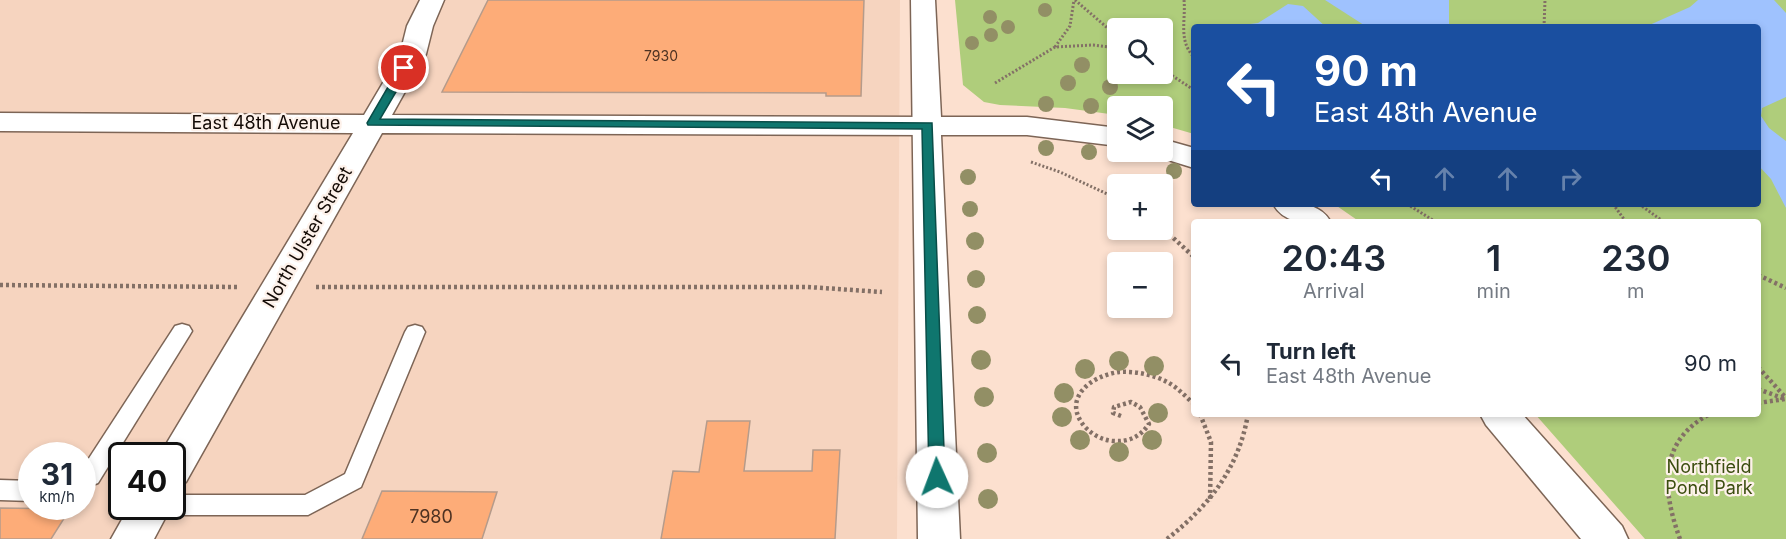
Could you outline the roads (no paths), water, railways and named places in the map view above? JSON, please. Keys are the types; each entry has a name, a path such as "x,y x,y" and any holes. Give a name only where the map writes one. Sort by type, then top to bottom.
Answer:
{"street":[{"name":"North Ulster Street","path":"186,446 412,54 420,26 432,0"},
{"path":"922,0 939,539"},
{"name":"East 48th Avenue","path":"0,122 1027,126 1107,136"},
{"path":"1173,151 1191,157"},
{"path":"1292,207 1310,219"},
{"path":"1502,417 1607,539"},
{"path":"132,539 143,520"}],"lane":[{"path":"96,467 182,331"},
{"path":"186,505 308,505 353,480 415,332"},
{"path":"0,490 18,491"}],"water":[{"path":"1325,0 1449,0 1449,24 1362,24"},
{"path":"1698,0 1774,0 1786,13 1786,97 1762,108 1761,116 1761,24 1652,24 1690,7"},
{"path":"1288,4 1303,6 1323,24 1250,24 1258,23"},
{"path":"1761,116 1769,128 1786,141 1786,208 1771,179 1761,168"}],"park label":[{"name":"Northfield Pond Park","path":"1709,476"}]}
